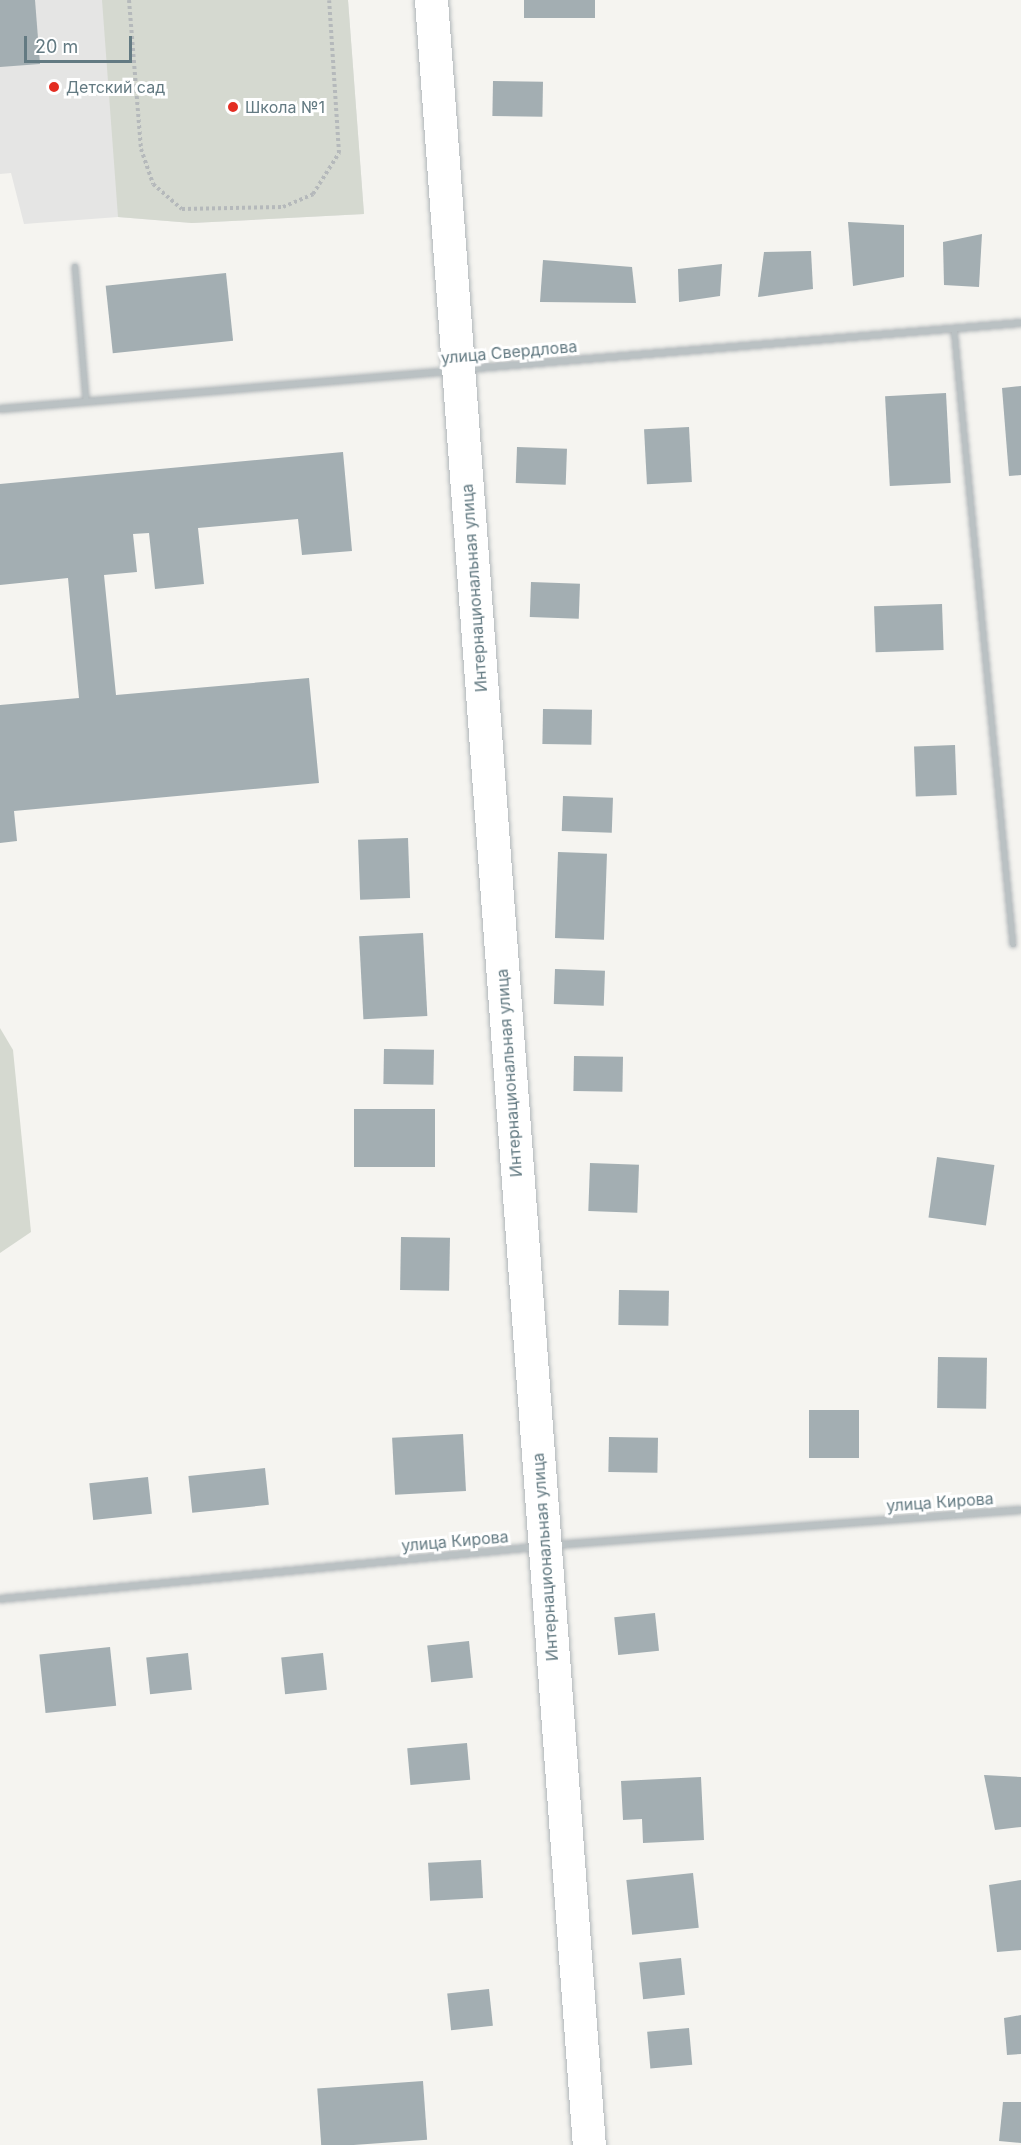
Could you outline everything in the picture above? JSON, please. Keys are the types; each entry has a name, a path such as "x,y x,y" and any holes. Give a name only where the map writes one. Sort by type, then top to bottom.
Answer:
{"main road":[{"name":"Интернациональная улица","path":"431,0 589,2145"}],"street":[{"name":"улица Свердлова","path":"0,409 1021,323"},
{"name":"улица Кирова","path":"0,1599 544,1546 1021,1510"}],"lane":[{"path":"75,266 86,401"},
{"path":"954,328 1013,944"}],"path":[{"path":"129,0 141,149 153,184 182,209 283,207 313,194 339,153 329,0"}],"shaded area":[{"name":"Школа №1","path":"0,0 348,0 364,214 192,223 118,217 24,224 11,173 0,174"},
{"name":"Школа №1","path":"102,0 348,0 364,214 192,223 118,217"},
{"path":"0,1028 13,1050 31,1232 0,1253"}],"building":[{"path":"0,0 35,0 40,64 0,67"},
{"path":"524,0 595,0 595,18 524,18"},
{"path":"493,81 543,82 542,117 492,116"},
{"path":"848,222 904,225 904,277 853,286"},
{"path":"982,234 979,287 944,285 943,242"},
{"path":"811,251 813,289 758,297 764,252"},
{"path":"543,260 632,267 636,303 540,302"},
{"path":"722,264 720,296 679,302 678,269"},
{"path":"226,273 233,341 113,353 106,286"},
{"path":"1021,386 1021,475 1009,476 1002,388"},
{"path":"946,393 951,483 890,486 885,396"},
{"path":"689,427 692,482 647,484 644,429"},
{"path":"517,447 567,449 566,485 516,483"},
{"path":"343,452 352,551 302,555 298,519 198,528 204,584 155,589 149,533 133,534 137,572 104,575 116,695 309,678 319,783 14,811 17,841 0,843 0,705 79,698 68,578 0,585 0,484"},
{"path":"531,582 580,584 579,619 530,617"},
{"path":"942,604 944,650 876,652 874,606"},
{"path":"543,709 592,710 591,745 542,744"},
{"path":"955,745 957,795 916,796 914,746"},
{"path":"563,796 613,798 612,833 562,831"},
{"path":"408,838 410,898 360,900 358,840"},
{"path":"558,852 607,854 604,940 555,938"},
{"path":"423,933 427,1016 363,1019 359,936"},
{"path":"555,969 605,971 604,1006 554,1004"},
{"path":"384,1049 434,1050 433,1085 383,1084"},
{"path":"574,1056 623,1057 622,1092 573,1091"},
{"path":"354,1109 435,1109 435,1167 354,1167"},
{"path":"937,1157 994,1165 986,1225 929,1217"},
{"path":"590,1163 639,1165 637,1213 588,1211"},
{"path":"401,1237 450,1238 449,1291 400,1290"},
{"path":"619,1290 669,1291 668,1326 618,1325"},
{"path":"938,1357 987,1358 986,1409 937,1408"},
{"path":"809,1410 859,1410 859,1458 809,1458"},
{"path":"463,1434 466,1491 395,1495 392,1438"},
{"path":"609,1437 658,1438 657,1473 608,1472"},
{"path":"265,1468 269,1505 192,1513 188,1476"},
{"path":"148,1477 152,1514 93,1520 89,1483"},
{"path":"655,1613 659,1651 618,1655 614,1617"},
{"path":"469,1641 473,1678 431,1682 427,1645"},
{"path":"110,1647 116,1706 46,1713 39,1654"},
{"path":"188,1653 192,1690 150,1694 146,1657"},
{"path":"323,1653 327,1690 285,1694 281,1657"},
{"path":"467,1743 470,1780 410,1785 407,1748"},
{"path":"984,1775 1021,1777 1021,1827 995,1830"},
{"path":"701,1777 704,1840 643,1843 642,1819 623,1820 621,1781"},
{"path":"481,1860 483,1898 430,1901 428,1863"},
{"path":"693,1873 699,1928 632,1935 626,1880"},
{"path":"1021,1880 1021,1950 997,1952 989,1885"},
{"path":"681,1958 685,1995 643,1999 639,1962"},
{"path":"489,1989 493,2026 451,2030 447,1993"},
{"path":"1021,2015 1021,2054 1007,2055 1004,2018"},
{"path":"689,2028 692,2065 650,2069 647,2032"},
{"path":"423,2081 427,2140 321,2145 317,2088"},
{"path":"1003,2102 1021,2102 1021,2143 999,2141"}],"place":[{"name":"Детский сад","path":"54,87"},
{"name":"Школа №1","path":"233,107"}]}
